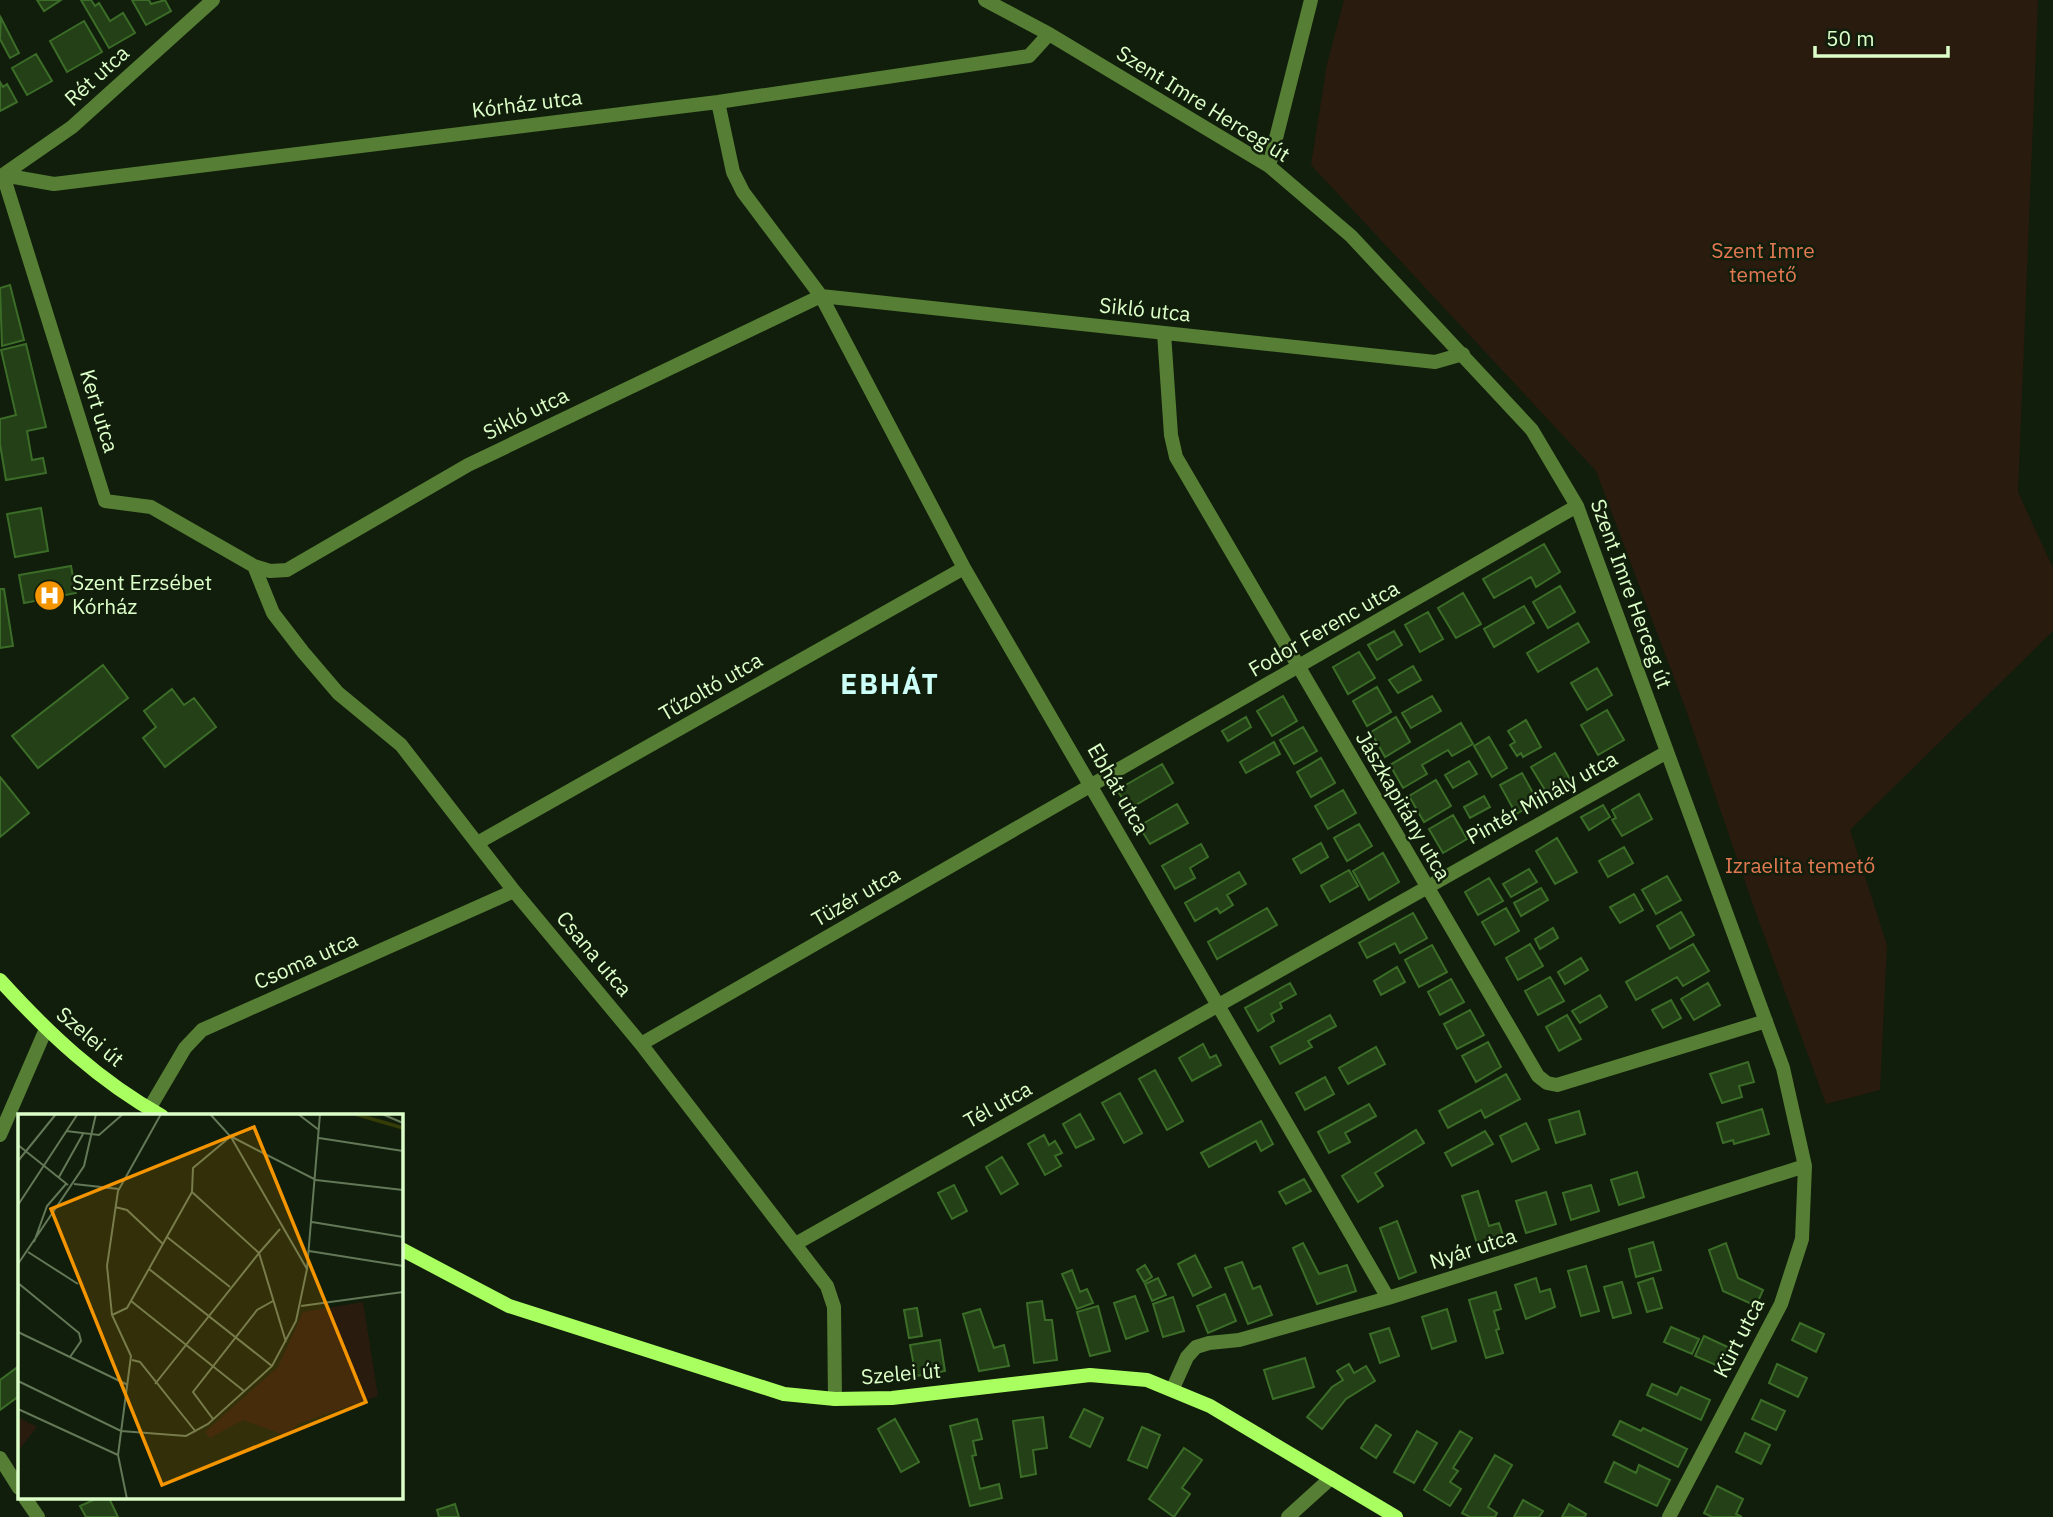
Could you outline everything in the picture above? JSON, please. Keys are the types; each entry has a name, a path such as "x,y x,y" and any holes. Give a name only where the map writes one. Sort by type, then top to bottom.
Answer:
{"main road":[{"name":"Szelei út","path":"0,980 46,1029 89,1068 155,1113"},
{"name":"Szelei út","path":"402,1251 509,1307 784,1394 835,1399 892,1398 1090,1375 1129,1377 1173,1388 1210,1406 1395,1517"}],"street":[{"name":"Rét utca","path":"1,176 72,127 213,0"},
{"name":"Szent Imre Herceg út","path":"985,0 1049,34 1269,166 1351,236 1532,430 1577,506 1783,1068 1805,1166"},
{"path":"1269,166 1311,0"},
{"name":"Kórház utca","path":"1,176 54,184 718,102 1029,56 1049,34"},
{"path":"718,102 733,172 743,192 821,296"},
{"name":"Kert utca","path":"1,176 105,501 151,507 254,566"},
{"name":"Sikló utca","path":"254,566 271,571 287,569 468,465 821,296 1435,362 1463,354"},
{"name":"Ebhát utca","path":"821,296 964,568 1388,1298"},
{"name":"Jászkapitány utca","path":"1164,333 1171,435 1176,457 1538,1076 1547,1083 1557,1085 1766,1021"},
{"name":"Fodor Ferenc utca","path":"1092,786 1577,506"},
{"name":"Csana utca","path":"254,566 273,613 303,652 338,693 401,745 479,842 514,891 641,1044 797,1243 827,1286 834,1307 835,1399"},
{"name":"Tűzoltó utca","path":"479,842 964,568"},
{"name":"Pintér Mihály utca","path":"1219,1004 1667,752"},
{"name":"Tüzér utca","path":"641,1044 1092,786"},
{"name":"Csoma utca","path":"155,1113 185,1048 202,1030 514,891"},
{"name":"Tél utca","path":"797,1243 1219,1004"},
{"path":"0,1135 46,1029"},
{"name":"Nyár utca","path":"1173,1388 1187,1357 1196,1348 1209,1343 1239,1340 1388,1298 1805,1166"},
{"name":"Kürt utca","path":"1668,1517 1781,1304 1802,1239 1805,1166"},
{"path":"0,1458 18,1486"},
{"path":"1288,1517 1331,1478"},
{"path":"26,1500 38,1517"}],"green space":[{"name":"Szent Imre temető","path":"1344,0 2038,0 2018,492 2053,568 2053,631 1850,830 1887,945 1880,1090 1826,1104 1752,902 1685,707 1596,471 1311,165 1327,64"}],"building":[{"path":"37,0 61,0 44,11"},
{"path":"81,0 91,0 95,6 99,3 110,21 123,13 135,33 109,48"},
{"path":"132,0 149,0 151,4 165,0 171,11 146,25"},
{"path":"1,18 19,53 10,58 0,39"},
{"path":"84,21 102,52 67,72 50,41"},
{"path":"36,54 52,81 27,95 12,68"},
{"path":"0,82 3,87 7,84 17,102 0,111"},
{"path":"10,285 24,340 2,346 0,288"},
{"path":"26,344 46,427 27,431 32,460 43,458 46,473 6,480 0,444 0,419 16,415 1,350"},
{"path":"41,508 48,551 15,557 7,514"},
{"path":"1544,544 1560,572 1536,587 1531,577 1494,598 1483,579"},
{"path":"71,566 76,593 24,603 19,575"},
{"path":"1560,586 1575,612 1548,628 1533,602"},
{"path":"0,589 4,589 13,646 0,648"},
{"path":"1463,593 1481,624 1456,638 1438,608"},
{"path":"1524,606 1534,623 1494,647 1484,629"},
{"path":"1428,612 1443,639 1420,652 1405,625"},
{"path":"1578,623 1589,642 1538,672 1527,653"},
{"path":"1394,631 1402,645 1377,660 1368,645"},
{"path":"1359,652 1375,678 1348,694 1333,667"},
{"path":"103,665 128,698 38,768 12,736"},
{"path":"1413,666 1421,680 1398,693 1389,680"},
{"path":"1597,668 1612,695 1587,710 1571,683"},
{"path":"1377,687 1391,712 1367,726 1353,701"},
{"path":"172,689 184,705 194,698 216,727 165,767 143,738 156,727 144,711"},
{"path":"1283,696 1297,721 1272,736 1257,711"},
{"path":"1432,696 1441,711 1411,728 1402,713"},
{"path":"1607,710 1624,740 1598,755 1581,725"},
{"path":"1246,717 1251,727 1228,741 1222,731"},
{"path":"1396,717 1410,742 1385,757 1371,732"},
{"path":"1526,720 1541,747 1523,757 1521,753 1517,756 1510,745 1515,742 1508,731"},
{"path":"1461,723 1473,744 1452,756 1448,750 1422,765 1427,774 1403,788 1390,765"},
{"path":"1303,727 1317,751 1294,764 1280,740"},
{"path":"1489,737 1507,768 1492,777 1474,746"},
{"path":"1274,742 1280,754 1246,773 1240,762"},
{"path":"1555,753 1571,781 1548,795 1531,767"},
{"path":"1321,758 1335,783 1311,797 1297,772"},
{"path":"1469,761 1477,774 1453,788 1445,775"},
{"path":"1162,764 1173,783 1129,809 1117,790"},
{"path":"1522,773 1538,802 1516,814 1500,785"},
{"path":"0,777 29,813 0,837"},
{"path":"1436,780 1451,806 1424,822 1409,796"},
{"path":"1343,790 1356,813 1328,829 1315,806"},
{"path":"1639,794 1652,819 1622,836 1612,820 1616,818 1612,810"},
{"path":"1484,796 1490,807 1470,818 1464,807"},
{"path":"1177,804 1188,823 1150,844 1139,826"},
{"path":"1603,805 1610,817 1589,830 1581,817"},
{"path":"1453,815 1467,839 1443,853 1429,829"},
{"path":"1359,824 1372,846 1347,861 1334,838"},
{"path":"1557,838 1577,872 1555,884 1536,851"},
{"path":"1321,843 1328,857 1301,873 1293,859"},
{"path":"1201,844 1208,857 1190,868 1195,878 1175,889 1162,866"},
{"path":"1624,847 1633,863 1608,877 1599,861"},
{"path":"1383,853 1399,882 1369,900 1353,871"},
{"path":"1529,869 1537,882 1511,897 1503,884"},
{"path":"1349,870 1358,886 1330,902 1321,886"},
{"path":"1239,872 1246,884 1227,895 1233,905 1220,913 1217,908 1195,921 1185,903"},
{"path":"1667,876 1681,900 1656,914 1642,890"},
{"path":"1489,878 1503,901 1478,915 1465,892"},
{"path":"1541,888 1548,900 1521,916 1514,903"},
{"path":"1634,894 1643,910 1620,923 1610,907"},
{"path":"1267,908 1277,925 1217,959 1208,942"},
{"path":"1506,908 1519,931 1495,945 1482,922"},
{"path":"1681,912 1694,935 1670,949 1657,926"},
{"path":"1413,913 1427,938 1400,953 1395,943 1367,958 1359,943"},
{"path":"1553,928 1558,938 1540,949 1535,939"},
{"path":"1530,944 1543,966 1518,980 1506,958"},
{"path":"1693,944 1709,971 1683,986 1677,977 1636,1000 1626,982"},
{"path":"1432,945 1447,972 1419,987 1405,960"},
{"path":"1581,958 1588,970 1565,984 1558,972"},
{"path":"1397,967 1405,982 1381,995 1374,981"},
{"path":"1550,977 1564,1001 1538,1015 1525,991"},
{"path":"1451,979 1464,1002 1440,1015 1428,992"},
{"path":"1290,983 1296,994 1280,1003 1282,1008 1271,1014 1274,1021 1258,1031 1245,1008"},
{"path":"1708,983 1720,1005 1694,1020 1681,999"},
{"path":"1600,995 1607,1007 1580,1023 1572,1011"},
{"path":"1671,1000 1681,1018 1663,1028 1652,1010"},
{"path":"1470,1010 1484,1035 1457,1049 1444,1024"},
{"path":"1330,1015 1336,1026 1308,1041 1312,1047 1280,1064 1271,1047"},
{"path":"1567,1015 1581,1039 1559,1051 1546,1027"},
{"path":"1488,1042 1501,1067 1476,1082 1462,1056"},
{"path":"1203,1044 1210,1058 1216,1055 1221,1065 1192,1081 1179,1058"},
{"path":"1376,1047 1385,1064 1348,1084 1339,1068"},
{"path":"1748,1062 1754,1082 1739,1086 1742,1097 1722,1103 1710,1074"},
{"path":"1155,1070 1183,1121 1167,1130 1139,1079"},
{"path":"1506,1074 1520,1099 1485,1118 1481,1110 1448,1128 1439,1111"},
{"path":"1325,1077 1334,1094 1305,1110 1296,1093"},
{"path":"1120,1093 1142,1133 1124,1143 1102,1103"},
{"path":"1369,1104 1376,1116 1345,1133 1350,1142 1329,1153 1318,1132"},
{"path":"1762,1109 1769,1134 1734,1144 1733,1140 1723,1143 1717,1123"},
{"path":"1579,1111 1585,1134 1556,1143 1549,1120"},
{"path":"1080,1114 1094,1139 1076,1148 1063,1124"},
{"path":"1261,1121 1273,1144 1261,1151 1256,1141 1209,1167 1201,1153"},
{"path":"1526,1123 1539,1149 1512,1162 1500,1136"},
{"path":"1416,1130 1424,1143 1375,1173 1383,1186 1358,1202 1342,1176"},
{"path":"1485,1131 1493,1144 1452,1166 1445,1153"},
{"path":"1044,1135 1049,1145 1055,1141 1062,1153 1055,1156 1061,1166 1045,1175 1028,1144"},
{"path":"1002,1157 1018,1184 1001,1194 986,1167"},
{"path":"1637,1172 1644,1197 1619,1205 1611,1180"},
{"path":"1304,1179 1311,1191 1286,1204 1279,1192"},
{"path":"954,1185 967,1211 952,1219 938,1193"},
{"path":"1591,1185 1599,1211 1571,1220 1563,1193"},
{"path":"1478,1191 1489,1226 1499,1223 1505,1242 1479,1250 1462,1196"},
{"path":"1546,1192 1556,1224 1526,1233 1516,1201"},
{"path":"1397,1221 1416,1272 1399,1279 1380,1228"},
{"path":"1653,1242 1661,1270 1636,1277 1629,1249"},
{"path":"1303,1243 1319,1274 1347,1265 1356,1291 1317,1304 1293,1248"},
{"path":"1726,1243 1738,1278 1763,1290 1756,1306 1723,1291 1709,1250"},
{"path":"1195,1255 1211,1287 1193,1296 1178,1264"},
{"path":"1242,1262 1253,1289 1260,1286 1272,1315 1248,1324 1225,1268"},
{"path":"1145,1265 1152,1277 1144,1282 1137,1270"},
{"path":"1586,1266 1599,1311 1581,1316 1568,1271"},
{"path":"1072,1270 1080,1292 1087,1289 1093,1303 1077,1309 1062,1274"},
{"path":"1158,1278 1166,1295 1152,1301 1145,1284"},
{"path":"1536,1278 1540,1292 1550,1289 1555,1307 1526,1319 1515,1285"},
{"path":"1653,1278 1662,1308 1647,1312 1638,1283"},
{"path":"1622,1282 1631,1313 1613,1318 1604,1287"},
{"path":"1496,1292 1501,1309 1494,1311 1499,1329 1496,1330 1503,1353 1486,1358 1469,1300"},
{"path":"1225,1294 1236,1321 1208,1333 1197,1306"},
{"path":"1135,1296 1148,1331 1126,1339 1114,1303"},
{"path":"1173,1297 1184,1331 1163,1337 1153,1304"},
{"path":"1042,1301 1045,1320 1052,1320 1057,1360 1034,1363 1027,1303"},
{"path":"1098,1306 1110,1351 1090,1356 1077,1312"},
{"path":"917,1308 922,1336 909,1338 904,1310"},
{"path":"980,1309 994,1348 1004,1345 1009,1366 979,1371 963,1314"},
{"path":"1447,1309 1456,1341 1432,1349 1422,1317"},
{"path":"1800,1323 1824,1334 1816,1352 1792,1340"},
{"path":"1671,1327 1699,1339 1692,1354 1664,1342"},
{"path":"1389,1328 1399,1356 1380,1363 1370,1334"},
{"path":"1704,1336 1734,1350 1725,1369 1695,1356"},
{"path":"940,1340 945,1371 916,1376 910,1345"},
{"path":"1305,1358 1314,1387 1273,1399 1264,1370"},
{"path":"1349,1364 1354,1373 1366,1366 1375,1381 1346,1399 1322,1429 1307,1417 1332,1387 1343,1380 1337,1371"},
{"path":"1777,1364 1807,1378 1798,1397 1769,1383"},
{"path":"18,1367 18,1397 0,1410 0,1380"},
{"path":"1652,1384 1677,1395 1681,1387 1710,1400 1701,1420 1647,1395"},
{"path":"1761,1400 1785,1411 1776,1430 1752,1419"},
{"path":"1084,1409 1103,1418 1090,1447 1070,1437"},
{"path":"1043,1417 1047,1448 1033,1450 1036,1474 1021,1477 1013,1421"},
{"path":"895,1419 919,1462 901,1472 878,1429"},
{"path":"977,1419 982,1439 973,1441 976,1455 972,1456 980,1489 999,1484 1002,1498 970,1506 950,1426"},
{"path":"1620,1421 1641,1431 1643,1428 1687,1449 1678,1467 1613,1435"},
{"path":"1376,1425 1391,1435 1376,1458 1361,1448"},
{"path":"1142,1427 1160,1435 1147,1468 1128,1460"},
{"path":"1417,1431 1437,1443 1414,1483 1394,1472"},
{"path":"1460,1431 1472,1438 1453,1468 1458,1471 1450,1482 1461,1489 1450,1506 1424,1490"},
{"path":"1745,1433 1770,1445 1761,1464 1736,1452"},
{"path":"1184,1448 1202,1460 1182,1488 1190,1494 1174,1517 1149,1499"},
{"path":"1495,1455 1512,1465 1488,1507 1497,1513 1495,1517 1470,1517 1462,1513"},
{"path":"1614,1462 1636,1473 1639,1465 1670,1480 1657,1506 1605,1482"},
{"path":"1717,1486 1743,1499 1736,1514 1742,1517 1712,1517 1704,1513"},
{"path":"94,1500 110,1500 118,1517 86,1517 80,1506"},
{"path":"1523,1500 1543,1511 1539,1517 1514,1517"},
{"path":"455,1504 459,1517 439,1517 437,1510"},
{"path":"1569,1504 1586,1514 1585,1517 1562,1517"}],"place":[{"name":"Szent Erzsébet Kórház","path":"49,595"}],"district":[{"name":"EBHÁT","path":"890,684"}],"park label":[{"name":"Izraelita temető","path":"1800,866"}]}
